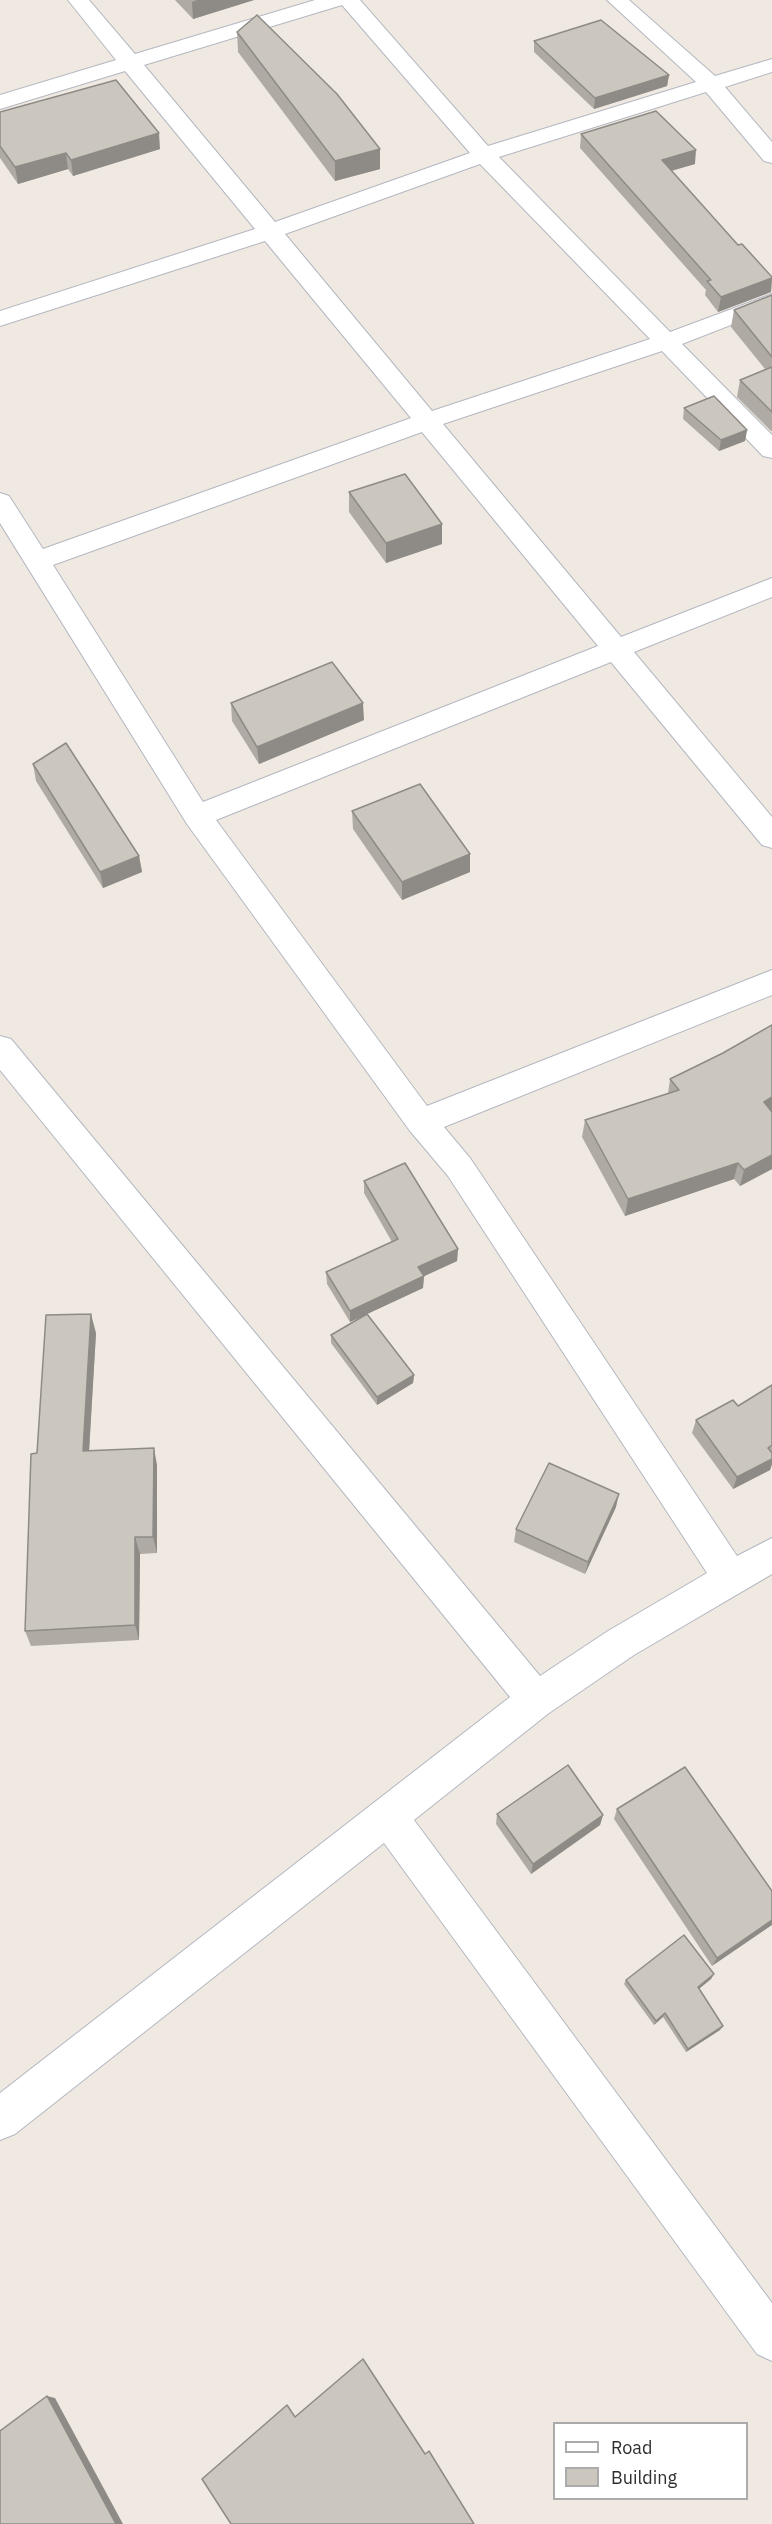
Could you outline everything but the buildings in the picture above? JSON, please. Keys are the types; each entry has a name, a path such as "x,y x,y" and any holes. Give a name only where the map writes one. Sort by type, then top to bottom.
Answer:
{"street":[{"path":"78,0 772,837"},
{"path":"0,102 337,0"},
{"path":"349,0 484,155 772,450"},
{"path":"617,0 710,83 772,156"},
{"path":"0,319 269,232 484,155 772,65"},
{"path":"37,561 427,422 665,342 772,301"},
{"path":"0,502 197,816 421,1122 459,1167 730,1578"},
{"path":"197,816 772,587"},
{"path":"421,1122 772,982"},
{"path":"0,1048 536,1700"},
{"path":"0,2119 536,1700 621,1643 772,1555"},
{"path":"388,1817 772,2339"}]}
